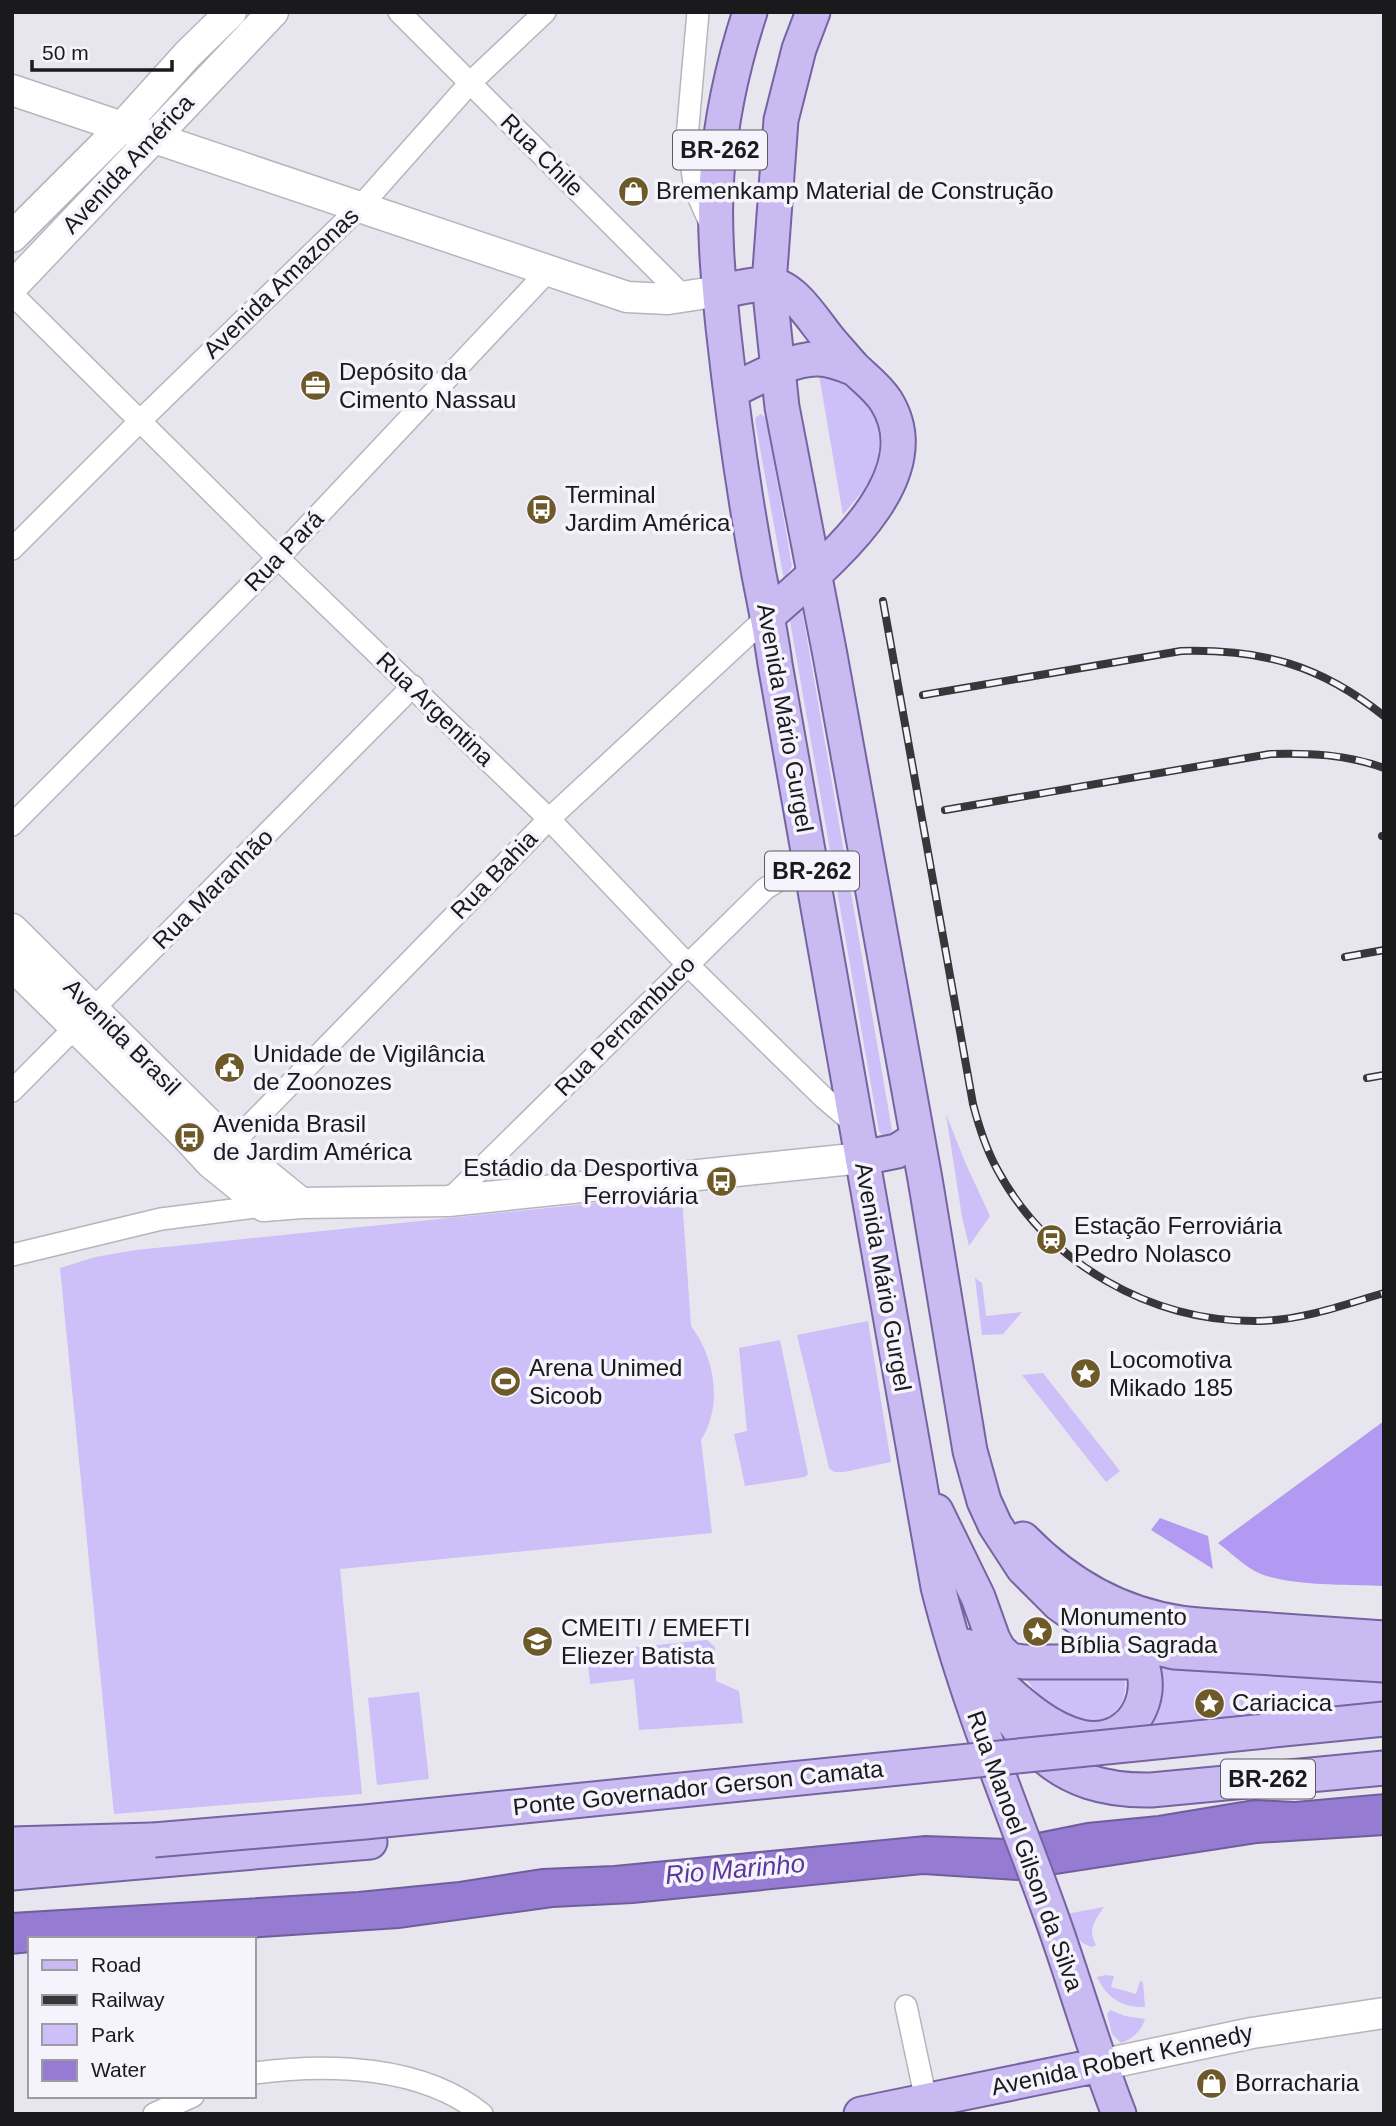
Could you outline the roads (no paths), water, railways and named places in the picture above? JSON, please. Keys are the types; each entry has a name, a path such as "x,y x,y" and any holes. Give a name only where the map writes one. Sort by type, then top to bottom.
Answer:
{"main road":[{"name":"Avenida Mário Gurgel","path":"750,12 725,110 717,174 716,237 731,391 759,574 938,1587"},
{"name":"BR-262","path":"813,12 799,49 781,120 769,284 782,407 917,1138 968,1437 991,1496 1024,1540 1064,1576 1110,1602 1133,1612 1182,1623 1384,1637"},
{"path":"720,291 769,284 800,301 820,330 887,402 897,427 898,451 892,474 880,500 856,534 768,616"},
{"path":"731,391 801,361 833,361 855,369"},
{"path":"862,1158 897,1151 917,1138"},
{"path":"968,1437 966,1492 978,1597"},
{"path":"968,1437 984,1501 995,1525 1023,1568 1059,1604 1080,1619 1130,1645 1174,1652 1384,1665"},
{"path":"918,1474 978,1597 990,1634 999,1650 1010,1660 1130,1662 1130,1645"},
{"name":"BR-262","path":"938,1587 957,1630 1018,1730 1039,1753 1055,1765 1091,1783 1131,1791 1152,1790 1384,1768"},
{"name":"Rua Manoel Gilson da Silva","path":"938,1587 963,1679 1051,1916 1119,2114"},
{"path":"977,1664 1014,1698 1052,1724 1079,1737 1101,1738 1129,1723 1142,1706 1145,1670 1130,1645"},
{"name":"Ponte Governador Gerson Camata","path":"12,1852 365,1822 1384,1718"},
{"name":"Ponte Governador Gerson Camata","path":"12,1872 370,1842 1384,1742"},
{"path":"12,1844 154,1840"},
{"name":"Avenida Robert Kennedy","path":"861,2114 1100,2065"}],"street":[{"name":"Avenida América","path":"12,237 123,126 188,54 231,12"},
{"name":"Avenida América","path":"12,287 273,12"},
{"name":"Rua Chile","path":"399,12 685,298"},
{"name":"Avenida Amazonas","path":"12,549 360,207 470,83 545,12"},
{"path":"698,12 687,137 695,189 716,237"},
{"path":"12,90 627,297 685,298 720,291"},
{"name":"Rua Pará","path":"12,825 278,558 549,270"},
{"name":"Rua Argentina","path":"12,294 278,558 549,819 687,964 823,1097 856,1125"},
{"name":"Rua Bahia","path":"221,1154 549,819 768,616"},
{"name":"Rua Maranhão","path":"12,1091 412,686"},
{"name":"Rua Pernambuco","path":"448,1201 765,889 788,874 811,865"},
{"name":"Avenida Brasil","path":"12,929 85,1019 221,1154 264,1206"},
{"name":"Avenida Brasil","path":"12,965 85,1019"},
{"name":"Avenida Brasil","path":"221,1154 301,1203"},
{"path":"12,1255 161,1219 264,1206 448,1201 862,1158"},
{"path":"906,2006 926,2100"},
{"name":"Avenida Robert Kennedy","path":"1100,2065 1252,2033 1384,2013"},
{"path":"256,2073 326,2069 397,2075 449,2092 482,2114"},
{"path":"154,2114 189,2098"}],"water":[{"name":"Rio Marinho","path":"1384,1794 1384,1835 1257,1843 1017,1880 923,1874 633,1903 553,1907 399,1928 256,1937 28,1937 28,1952 12,1954 12,1913 358,1892 459,1882 542,1869 614,1866 925,1836 1008,1839 1087,1823 1158,1816 1254,1800 1295,1802"}],"railway":[{"path":"883,601 973,1104 989,1154 1019,1203 1044,1233 1074,1259 1107,1281 1143,1299 1181,1311 1220,1319 1276,1320 1323,1311 1384,1293"},
{"path":"923,695 1181,651 1211,651 1264,657 1313,672 1360,698 1384,716"},
{"path":"945,810 1270,754 1327,755 1384,768"},
{"path":"1345,957 1384,950"},
{"path":"1367,1078 1384,1075"}],"place":[{"name":"Bremenkamp Material de Construção","path":"633,191"},
{"name":"Depósito da Cimento Nassau","path":"316,386"},
{"name":"Terminal Jardim América","path":"542,509"},
{"name":"Unidade de Vigilância de Zoonozes","path":"230,1068"},
{"name":"Avenida Brasil de Jardim América","path":"190,1138"},
{"name":"Estádio da Desportiva Ferroviária","path":"721,1182"},
{"name":"Estação Ferroviária Pedro Nolasco","path":"1051,1240"},
{"name":"Locomotiva Mikado 185","path":"1086,1374"},
{"name":"Arena Unimed Sicoob","path":"506,1382"},
{"name":"Monumento Bíblia Sagrada","path":"1037,1631"},
{"name":"CMEITI / EMEFTI Eliezer Batista","path":"538,1642"},
{"name":"Cariacica","path":"1209,1703"},
{"name":"Borracharia","path":"1212,2083"}]}
